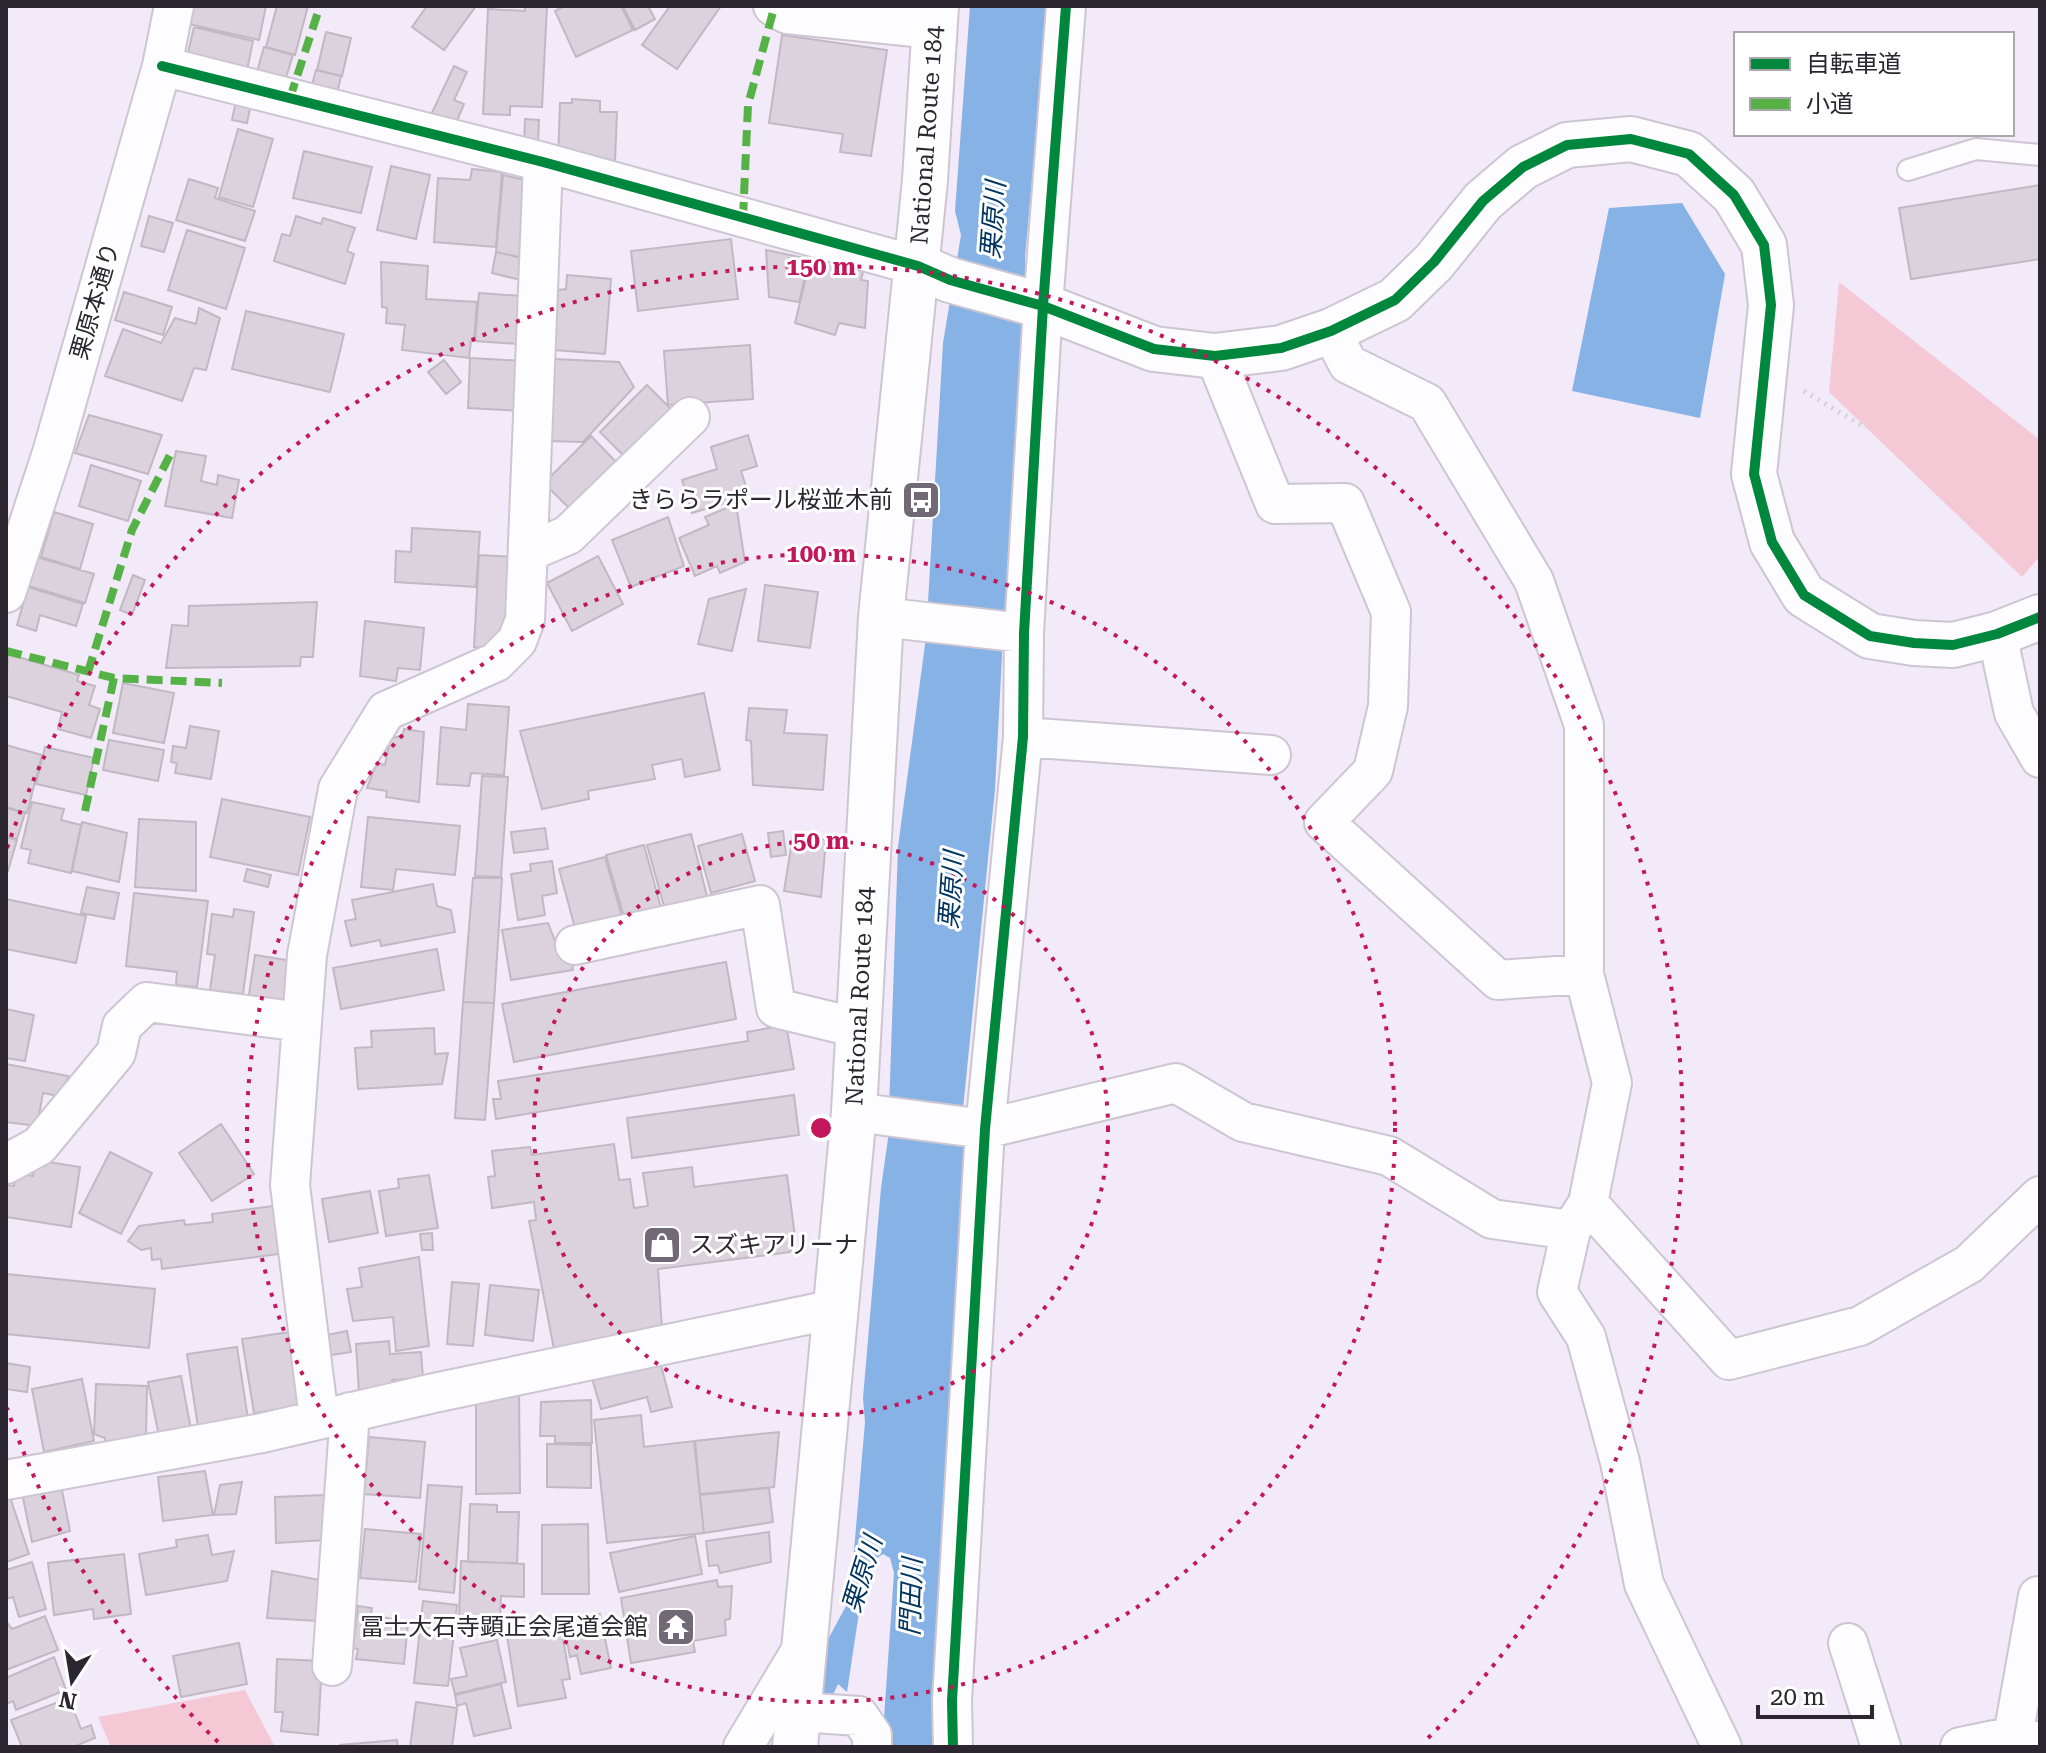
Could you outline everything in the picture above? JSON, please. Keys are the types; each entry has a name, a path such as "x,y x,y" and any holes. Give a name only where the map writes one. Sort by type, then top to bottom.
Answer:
{"main road":[{"name":"National Route 184","path":"806,1697 835,1309 866,1114 858,1028 934,273 935,17"},
{"path":"934,273 1032,303 1154,349 1215,356 1281,348 1331,331 1395,300 1434,262 1483,201 1523,167 1567,145 1631,139 1689,154 1734,195 1764,245 1771,305 1754,474 1772,542 1804,595 1870,636 1953,645 1997,634 2040,617"}],"street":[{"name":"栗原本通り","path":"6,593 52,453 162,66 174,6"},
{"path":"773,6 787,14 935,17"},
{"path":"953,1747 952,1701 974,1127 1023,737 1012,632 1032,303 1066,6"},
{"path":"162,66 543,162 934,273"},
{"path":"332,1666 334,1415 290,1185 307,955 338,789 386,711 496,662 517,641 525,620 543,162"},
{"path":"1331,331 1348,364 1427,403 1534,581 1584,725 1584,974 1612,1083 1557,1292 1586,1337 1620,1462 1644,1584 1722,1747"},
{"path":"1215,356 1275,504 1345,503 1391,612 1388,706 1373,771 1324,822 1498,980 1584,974"},
{"path":"528,552 568,535 690,417"},
{"path":"898,618 1012,632"},
{"path":"1997,634 2014,713 2040,758"},
{"path":"1023,737 1271,755"},
{"path":"575,945 760,905 776,1008 858,1028"},
{"path":"6,1164 39,1146 116,1053 122,1026 147,1002 302,1022"},
{"path":"866,1114 974,1127 1176,1083 1243,1122 1389,1156 1492,1219 1579,1217 1729,1360 1860,1326 1969,1264 2040,1196"},
{"path":"6,1480 153,1456 835,1309"},
{"path":"1960,1747 2026,1739 2038,1596"},
{"path":"1848,1643 1881,1747"},
{"path":"743,1747 806,1697 859,1716 872,1735 872,1747"}],"lane":[{"path":"1908,170 1976,149 2040,155"}],"shaded area":[{"path":"1839,282 2040,440 2040,556 2022,577 1829,392"},
{"path":"245,1690 275,1747 111,1747 98,1717"}],"water":[{"path":"970,6 1048,6 1025,257 1025,363 1015,549 1004,618 995,789 963,1109 968,1145 945,1747 882,1747 894,1573 890,1558 883,1554 866,1566 847,1692 838,1684 809,1747 770,1747 853,1593 851,1586 865,1422 863,1398 888,1139 898,847 926,637 943,343 961,235 955,211"},
{"path":"1682,203 1725,274 1700,418 1572,391 1609,208"}],"building":[{"path":"188,6 266,6 259,40 184,23"},
{"path":"277,6 308,6 295,55 266,47"},
{"path":"427,6 476,6 444,50 412,27"},
{"path":"525,6 547,6 542,107 510,106 510,115 483,114 488,9 525,11"},
{"path":"565,6 621,6 633,30 576,57 555,11"},
{"path":"623,6 648,6 655,19 635,30"},
{"path":"670,6 721,6 677,69 642,45"},
{"path":"194,27 253,41 246,75 186,61"},
{"path":"326,32 351,38 342,76 317,70"},
{"path":"782,35 887,50 871,156 840,152 843,134 769,123"},
{"path":"264,47 293,55 283,87 255,79"},
{"path":"454,66 467,72 454,100 464,104 454,128 428,121"},
{"path":"316,70 341,76 337,94 311,88"},
{"path":"572,99 600,101 600,112 617,112 615,161 558,159 560,103 572,103"},
{"path":"236,101 251,104 247,123 232,120"},
{"path":"525,119 539,120 538,145 524,144"},
{"path":"238,129 273,139 253,207 219,197"},
{"path":"304,151 372,167 361,213 293,198"},
{"path":"391,166 430,175 416,239 377,230"},
{"path":"472,169 502,172 496,247 434,242 438,178 470,180"},
{"path":"503,175 525,180 519,257 496,252"},
{"path":"189,179 218,188 215,198 255,211 245,241 176,220"},
{"path":"2040,185 2040,259 1911,279 1899,208"},
{"path":"149,216 173,223 164,252 141,246"},
{"path":"296,216 321,224 323,218 355,228 347,251 354,254 345,284 274,261 282,234 290,236"},
{"path":"187,230 245,248 226,309 168,290"},
{"path":"731,239 738,299 638,311 631,251"},
{"path":"766,250 809,259 799,302 769,297"},
{"path":"496,252 530,260 529,282 492,273"},
{"path":"811,257 864,268 861,280 868,281 865,328 839,323 835,335 795,323"},
{"path":"381,262 428,266 426,299 477,302 474,341 471,341 469,358 402,350 405,325 386,323 387,308 382,307"},
{"path":"567,275 611,279 605,354 554,350 558,290 566,289"},
{"path":"124,292 172,307 163,335 115,320"},
{"path":"479,293 522,296 519,344 475,341"},
{"path":"199,308 220,318 206,370 194,368 182,401 105,376 123,329 161,343 175,318 196,324"},
{"path":"246,311 344,334 330,392 232,369"},
{"path":"750,345 753,399 668,405 664,351"},
{"path":"470,358 526,361 522,411 468,408"},
{"path":"553,359 619,362 634,387 583,442 549,441"},
{"path":"444,360 461,382 446,394 428,372"},
{"path":"647,385 676,414 629,461 600,432"},
{"path":"89,415 162,435 148,474 75,453"},
{"path":"748,435 757,466 741,471 749,496 692,513 682,480 717,469 711,447"},
{"path":"591,436 622,468 576,515 544,483"},
{"path":"176,451 206,456 201,481 217,485 218,475 239,480 232,518 165,506"},
{"path":"91,465 141,481 128,521 79,506"},
{"path":"736,504 745,562 720,573 717,566 695,576 679,538 709,525 705,517"},
{"path":"54,512 93,524 80,569 41,557"},
{"path":"668,517 684,566 631,587 612,540"},
{"path":"412,528 480,532 476,587 395,582 396,551 411,552"},
{"path":"479,555 516,557 512,629 494,648 474,647"},
{"path":"598,556 623,604 572,631 547,583"},
{"path":"37,557 94,574 85,603 29,586"},
{"path":"133,575 145,580 132,615 120,610"},
{"path":"765,585 818,592 810,648 758,641"},
{"path":"28,587 83,604 76,626 40,615 36,631 17,625"},
{"path":"746,589 732,651 698,644 709,599"},
{"path":"317,602 313,657 301,657 300,666 166,668 172,625 188,626 189,606"},
{"path":"365,621 424,628 420,670 398,668 396,681 360,676"},
{"path":"8,654 79,675 77,681 95,686 89,705 100,709 91,738 58,729 62,712 6,696"},
{"path":"123,683 174,693 164,743 113,733"},
{"path":"704,693 720,770 685,777 682,759 652,765 655,779 588,791 589,799 542,809 520,731"},
{"path":"468,704 509,707 504,775 471,773 469,786 437,784 441,727 466,730"},
{"path":"749,708 787,710 784,733 827,735 823,790 753,785 751,741 746,740"},
{"path":"190,726 219,731 211,779 175,773 177,763 171,762 173,746 186,748"},
{"path":"404,729 424,732 419,802 386,797 387,791 367,788 377,763 385,765 390,739 403,735"},
{"path":"109,740 164,750 158,781 103,770"},
{"path":"6,745 42,755 27,813 6,807"},
{"path":"45,747 94,758 86,795 36,784"},
{"path":"482,776 508,777 501,877 475,876"},
{"path":"222,799 310,817 298,875 210,857"},
{"path":"32,802 64,809 61,820 81,825 71,873 28,863 31,850 21,848"},
{"path":"6,808 25,813 17,839 6,836"},
{"path":"368,817 460,826 455,875 396,869 393,890 361,887"},
{"path":"139,819 196,822 196,891 135,887"},
{"path":"82,822 127,833 119,882 72,871"},
{"path":"545,828 548,849 514,853 511,832"},
{"path":"783,831 786,855 771,857 768,833"},
{"path":"691,834 708,900 665,910 647,845"},
{"path":"742,834 755,881 711,893 698,846"},
{"path":"793,835 826,840 821,897 784,891"},
{"path":"6,837 17,840 8,871 6,870"},
{"path":"644,845 661,908 624,917 606,855"},
{"path":"605,857 622,917 575,928 559,869"},
{"path":"552,861 557,893 542,896 545,915 518,920 511,874 531,871 530,864"},
{"path":"247,869 271,875 268,887 244,881"},
{"path":"473,878 502,878 494,1003 463,1002"},
{"path":"433,884 437,906 451,910 455,932 381,946 380,940 351,946 345,921 356,919 352,900"},
{"path":"87,887 119,893 114,919 81,913"},
{"path":"134,893 208,901 197,987 176,985 177,972 126,966"},
{"path":"6,899 86,916 76,963 6,949"},
{"path":"234,909 254,912 243,994 210,990 215,955 207,954 212,914 233,917"},
{"path":"548,923 555,941 568,939 573,970 511,980 502,930"},
{"path":"437,949 444,990 341,1009 333,968"},
{"path":"255,955 293,961 286,1007 248,1001"},
{"path":"726,962 736,1019 514,1062 502,1004"},
{"path":"463,1002 494,1003 485,1120 455,1118"},
{"path":"6,1009 34,1015 25,1061 6,1058"},
{"path":"786,1025 794,1069 496,1119 493,1099 501,1099 498,1081 748,1041 747,1032"},
{"path":"434,1028 435,1054 448,1053 442,1084 358,1089 355,1048 372,1047 371,1031"},
{"path":"6,1064 68,1076 64,1097 43,1093 37,1126 6,1122"},
{"path":"794,1095 799,1135 632,1158 627,1118"},
{"path":"221,1124 254,1174 212,1201 179,1153"},
{"name":"スズキアリーナ","path":"614,1144 619,1180 630,1179 634,1208 648,1206 643,1173 692,1167 694,1187 787,1175 795,1237 789,1238 791,1252 658,1269 662,1329 554,1349 529,1221 536,1220 534,1202 492,1208 488,1177 495,1176 492,1151 530,1147 532,1155"},
{"path":"110,1152 152,1173 121,1234 79,1213"},
{"path":"36,1160 80,1167 71,1227 6,1217 6,1185 14,1186 16,1173 33,1176"},
{"path":"429,1175 438,1228 386,1236 379,1191 399,1188 398,1179"},
{"path":"370,1191 378,1233 329,1242 322,1199"},
{"path":"273,1206 279,1254 162,1269 161,1259 152,1260 151,1248 141,1250 128,1241 139,1226 184,1220 185,1225 213,1222 212,1214"},
{"path":"432,1233 433,1250 422,1250 420,1234"},
{"path":"419,1257 429,1346 396,1351 393,1317 353,1321 347,1289 362,1287 359,1268"},
{"path":"6,1274 155,1289 149,1348 6,1334"},
{"path":"452,1282 479,1284 473,1346 447,1344"},
{"path":"490,1285 539,1290 533,1341 485,1335"},
{"path":"347,1331 351,1352 331,1355 327,1335"},
{"path":"290,1332 301,1406 254,1413 242,1339"},
{"path":"389,1341 390,1354 421,1352 423,1378 392,1380 392,1391 359,1393 356,1344"},
{"path":"237,1347 248,1419 198,1427 187,1354"},
{"path":"658,1354 672,1407 651,1412 647,1397 601,1409 591,1375"},
{"path":"6,1363 30,1367 27,1392 6,1389"},
{"path":"181,1376 192,1435 160,1441 148,1382"},
{"path":"82,1379 94,1441 44,1452 32,1389"},
{"path":"96,1384 147,1386 146,1436 137,1435 136,1450 105,1454 105,1438 94,1434"},
{"path":"476,1390 519,1390 520,1493 476,1494"},
{"path":"591,1400 592,1443 555,1443 555,1436 540,1436 541,1402"},
{"path":"641,1415 644,1447 694,1441 704,1533 607,1543 594,1420"},
{"path":"779,1432 774,1487 700,1494 695,1441"},
{"path":"369,1437 425,1442 420,1498 364,1494"},
{"path":"547,1444 591,1445 591,1488 547,1487"},
{"path":"205,1471 213,1515 163,1521 158,1477"},
{"path":"60,1480 70,1531 32,1542 21,1488"},
{"path":"242,1482 236,1514 214,1515 220,1485"},
{"path":"428,1485 462,1487 454,1593 419,1589"},
{"path":"769,1488 773,1522 704,1533 700,1495"},
{"path":"6,1492 29,1554 6,1562"},
{"path":"325,1495 326,1540 276,1543 275,1497"},
{"path":"470,1504 497,1505 497,1512 519,1512 517,1563 468,1562"},
{"path":"588,1524 589,1594 542,1594 542,1525"},
{"path":"365,1529 421,1534 416,1582 360,1578"},
{"path":"769,1532 771,1562 720,1573 718,1565 709,1566 706,1541"},
{"path":"208,1535 212,1555 234,1551 227,1581 146,1595 139,1554 177,1547 176,1540"},
{"path":"695,1536 702,1574 619,1592 610,1553"},
{"path":"124,1554 131,1614 94,1619 93,1609 54,1615 48,1563"},
{"path":"461,1561 524,1564 524,1597 501,1596 500,1619 459,1618"},
{"path":"32,1562 46,1609 19,1617 13,1597 6,1599 6,1570"},
{"path":"272,1571 320,1580 318,1621 267,1618"},
{"name":"冨士大石寺顕正会尾道会館","path":"717,1580 718,1587 732,1586 730,1619 725,1620 726,1635 693,1641 695,1652 631,1663 621,1598"},
{"path":"423,1601 457,1605 448,1686 414,1683"},
{"path":"358,1606 372,1608 371,1614 408,1623 404,1664 356,1659 358,1649 353,1648"},
{"path":"600,1614 611,1668 581,1674 577,1655 570,1657 563,1621"},
{"path":"45,1616 58,1650 6,1670 6,1621 12,1629"},
{"path":"561,1627 570,1679 562,1680 566,1698 518,1706 507,1636"},
{"path":"497,1640 506,1682 455,1694 451,1679 467,1676 460,1648"},
{"path":"239,1643 247,1684 181,1697 173,1656"},
{"path":"54,1657 66,1690 16,1710 13,1701 6,1704 6,1678"},
{"path":"277,1659 322,1661 318,1735 281,1731 283,1712 275,1712"},
{"path":"501,1684 511,1728 474,1736 466,1703 457,1706 455,1695"},
{"path":"69,1698 81,1729 91,1725 95,1738 73,1747 22,1747 11,1720"},
{"path":"416,1702 457,1708 452,1747 410,1747"},
{"path":"397,1740 398,1747 340,1747 340,1745"}],"marked path":[{"path":"290,98 320,6"},
{"path":"743,218 748,105 774,8"},
{"path":"88,672 132,530 170,455"},
{"path":"6,651 114,678 222,683"},
{"path":"85,811 114,678"}],"cycle path":[{"path":"953,1747 952,1701 985,1129 1023,737 1024,633 1043,306 1066,6"},
{"path":"162,66 543,162 918,266 950,280 1043,306 1154,349 1215,356 1281,348 1331,331 1395,300 1434,262 1483,201 1523,167 1567,145 1631,139 1689,154 1734,195 1764,245 1771,305 1754,474 1772,542 1804,595 1870,636 1914,643 1953,645 1997,634 2040,617"}],"place":[{"name":"きららラポール桜並木前","path":"921,500"},
{"name":"スズキアリーナ","path":"662,1245"},
{"name":"冨士大石寺顕正会尾道会館","path":"676,1627"}],"water label":[{"name":"栗原川","path":"993,220"},
{"name":"栗原川","path":"951,890"},
{"name":"栗原川","path":"862,1574"},
{"name":"門田川","path":"911,1597"}]}
